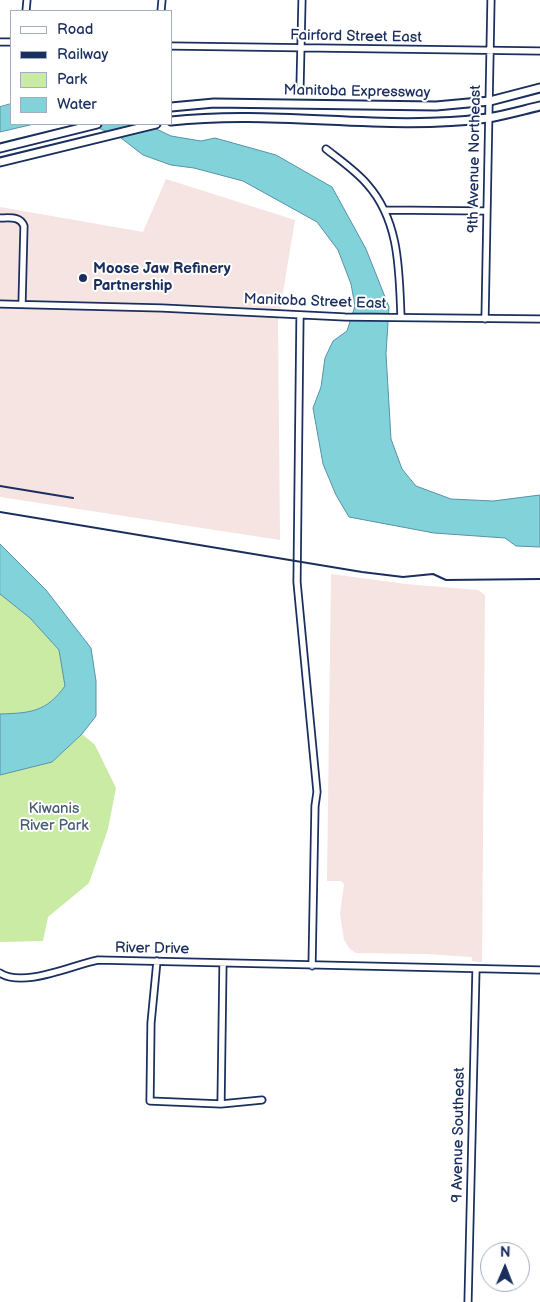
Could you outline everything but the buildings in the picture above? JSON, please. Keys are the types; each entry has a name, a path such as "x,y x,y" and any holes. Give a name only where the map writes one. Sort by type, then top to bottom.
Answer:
{"main road":[{"name":"Manitoba Expressway","path":"172,107 214,103 436,106 490,100 540,88"},
{"name":"Manitoba Expressway","path":"172,121 237,118 417,122 489,118 540,106"},
{"path":"0,148 94,125"},
{"path":"0,162 152,125"}],"street":[{"path":"300,87 302,0"},
{"name":"9th Avenue Northeast","path":"485,319 491,0"},
{"name":"Fairford Street East","path":"172,46 540,51"},
{"path":"326,149 367,184 386,210 398,254 401,317"},
{"path":"386,210 486,211"},
{"path":"0,218 17,219 22,221 24,226 22,304"},
{"name":"Manitoba Street East","path":"0,304 162,308 345,317 540,319"},
{"path":"300,315 297,582 318,792 314,806 309,966"},
{"name":"River Drive","path":"0,973 12,978 22,978 47,974 98,960 540,970"},
{"path":"157,961 151,1023 150,1101 221,1104 262,1100"},
{"path":"221,1104 223,963"},
{"name":"9 Avenue Southeast","path":"468,1302 476,969"}],"shaded area":[{"name":"Moose Jaw Refinery Partnership","path":"166,179 295,220 278,322 280,540 0,497 0,207 143,232"},
{"path":"331,574 406,584 478,590 485,595 482,962 472,961 472,957 356,953 350,949 344,940 340,914 344,884 341,881 327,881"}],"green space":[{"path":"0,594 30,618 59,650 65,686 51,701 29,712 0,714"},
{"name":"Kiwanis River Park","path":"82,734 95,745 116,788 108,829 89,883 48,917 43,941 0,942 0,775 52,762"}],"water":[{"path":"10,104 10,125 30,125 0,132 0,107"},
{"path":"92,125 148,125 171,136 201,141 215,138 276,155 332,187 366,249 389,307 386,354 391,439 402,469 416,486 451,499 493,501 540,495 540,547 516,546 505,538 434,533 349,517 336,495 323,464 313,408 321,387 325,358 333,341 347,331 355,306 351,284 338,250 317,222 243,181 194,168 171,165 143,155 121,138"},
{"path":"0,544 46,590 91,648 96,681 96,716 82,734 52,762 0,775 0,714 29,712 44,706 58,695 65,686 59,650 30,618 0,594"}],"railway":[{"path":"0,486 73,498"},
{"path":"0,512 362,572 403,577 433,574 446,580 540,579"}],"place":[{"name":"Moose Jaw Refinery Partnership","path":"83,278"}]}
